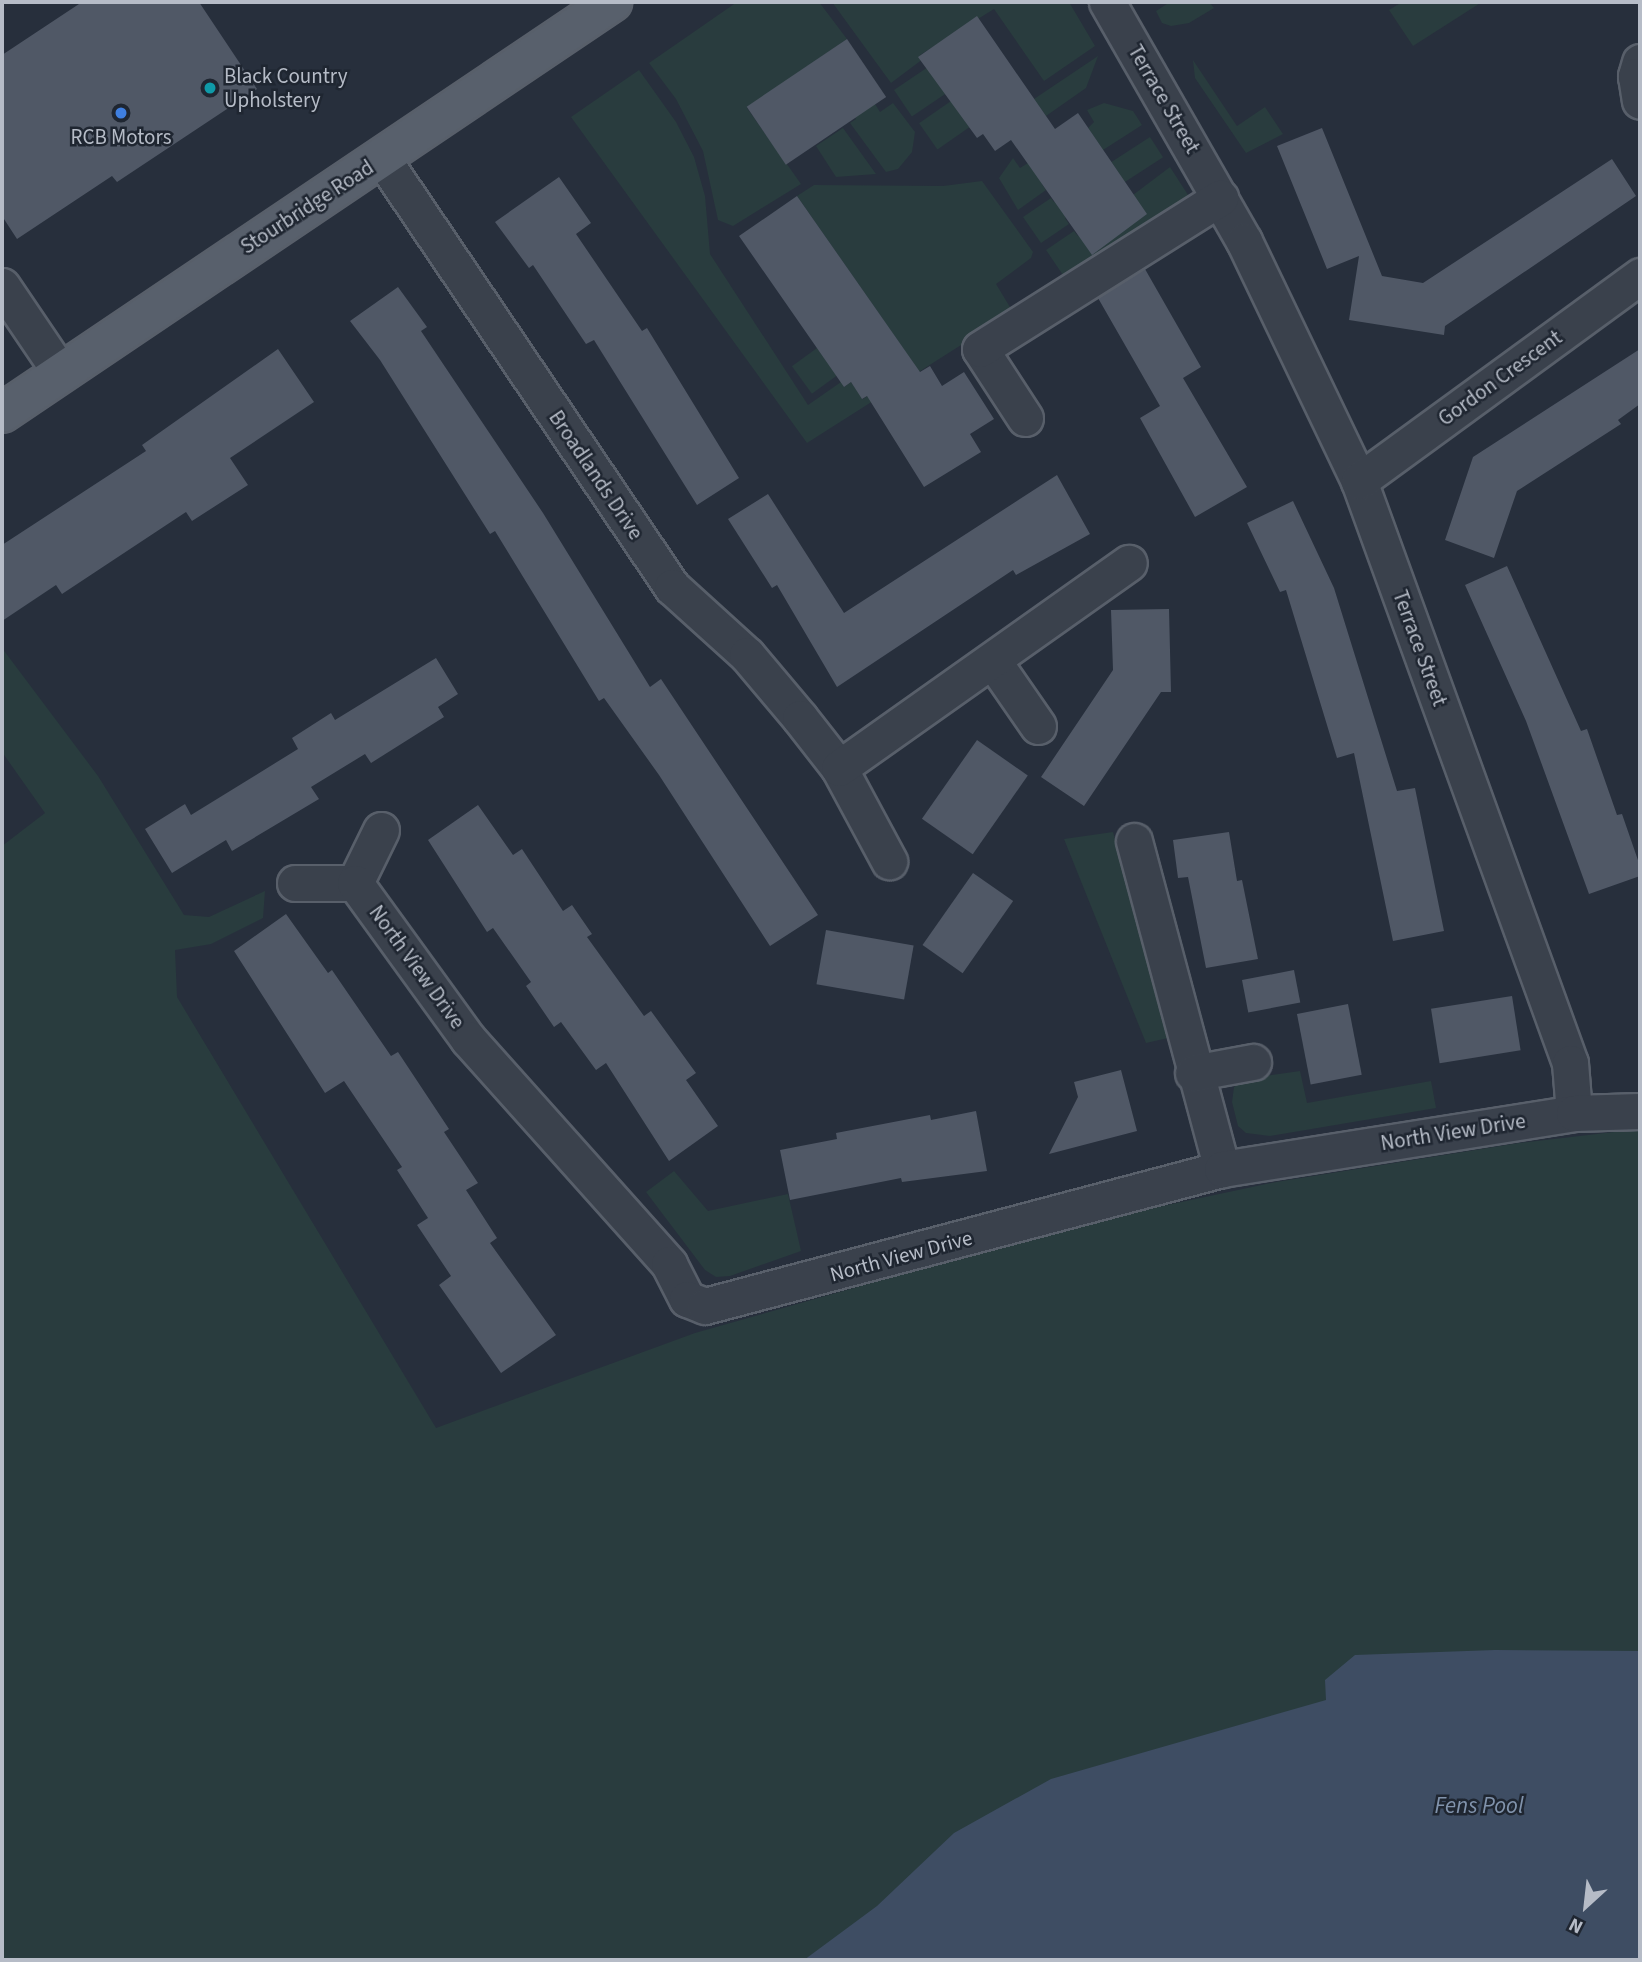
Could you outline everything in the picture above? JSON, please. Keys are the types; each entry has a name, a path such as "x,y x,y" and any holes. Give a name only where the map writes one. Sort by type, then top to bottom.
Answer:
{"main road":[{"name":"Stourbridge Road","path":"2,412 612,2"}],"street":[{"name":"Terrace Street","path":"1107,2 1220,198 1359,481 1570,1063 1574,1114"},
{"path":"1640,61 1636,76 1640,101"},
{"name":"Broadlands Drive","path":"382,158 672,587 747,655 839,768 889,861"},
{"path":"1025,418 980,349 1220,198"},
{"name":"Gordon Crescent","path":"1359,481 1640,276"},
{"path":"2,286 61,373"},
{"path":"839,768 1129,563"},
{"path":"993,661 1038,726"},
{"name":"North View Drive","path":"355,883 381,830"},
{"path":"1134,841 1186,1029 1193,1073 1222,1169"},
{"name":"North View Drive","path":"295,883 355,883"},
{"name":"North View Drive","path":"355,883 468,1039 669,1264 687,1299 705,1306 1222,1169 1574,1114 1640,1111"},
{"path":"1193,1073 1253,1062"}],"shaded area":[{"path":"737,2 819,2 847,39 747,108 801,184 733,226 718,220 703,151 676,99 649,63"},
{"path":"832,2 1069,2 1095,46 1044,81 994,9 920,55 923,59 891,83"},
{"path":"1170,2 1209,2 1214,8 1189,23 1171,26 1162,23 1156,11"},
{"path":"1402,2 1482,2 1413,46 1389,10"},
{"path":"1098,56 1086,88 1046,116 1034,99"},
{"path":"1193,60 1237,126 1265,107 1283,134 1246,153 1195,78"},
{"path":"928,67 946,94 912,116 894,90"},
{"path":"639,70 676,122 694,157 705,196 710,254 808,405 841,382 844,387 851,382 863,399 914,364 797,196 814,185 943,186 982,181 1033,252 1031,258 996,284 1013,312 807,443 571,117"},
{"path":"951,101 969,127 937,150 919,123"},
{"path":"893,103 915,132 912,152 898,169 886,172 850,123 856,119 850,110 875,104 880,112"},
{"path":"1104,103 1133,111 1142,125 1103,150 1088,128 1094,122 1087,110"},
{"path":"843,128 876,174 836,177 816,146"},
{"path":"1150,137 1163,157 1124,182 1111,162"},
{"path":"1013,158 1020,168 1028,163 1050,179 1042,184 1046,190 1018,210 999,178"},
{"path":"1170,167 1190,198 1065,278 1046,250 1074,231 1078,236 1084,232"},
{"path":"1051,198 1054,202 1061,198 1072,213 1065,218 1069,224 1041,243 1023,217"},
{"path":"817,348 837,376 812,394 792,366"},
{"path":"2,648 98,776 184,915 209,917 265,891 263,918 211,944 175,950 177,997 436,1428 695,1333 1083,1223 1276,1182 1519,1143 1640,1129 1640,1960 2,1960 2,846 45,813 2,752"},
{"path":"1113,832 1168,1038 1146,1043 1064,839"},
{"path":"1300,1071 1307,1103 1431,1081 1436,1108 1270,1136 1246,1133 1238,1126 1232,1102 1234,1087 1245,1079"},
{"path":"674,1171 708,1211 788,1194 801,1251 730,1276 716,1277 705,1270 646,1192"}],"water":[{"name":"Fens Pool","path":"1495,1650 1640,1651 1640,1960 804,1960 877,1906 954,1833 1051,1779 1326,1700 1325,1680 1355,1655"}],"building":[{"path":"82,2 199,2 257,89 117,182 112,176 17,239 2,216 2,55"},
{"path":"977,16 1055,129 1078,113 1147,214 1092,255 1011,140 995,151 983,134 977,138 918,57"},
{"path":"847,39 886,97 786,165 747,107"},
{"path":"1322,128 1382,276 1423,283 1612,159 1636,196 1445,326 1444,335 1349,320 1359,256 1327,269 1277,146"},
{"path":"559,177 591,223 576,234 642,331 647,328 739,478 697,505 594,340 586,344 533,265 529,268 495,222"},
{"path":"797,196 920,372 930,366 942,386 964,372 994,419 970,434 981,452 924,487 867,396 862,399 851,382 844,387 739,236"},
{"path":"1145,269 1201,367 1183,378 1247,487 1195,517 1140,418 1160,406 1098,298"},
{"path":"398,287 427,327 421,331 543,513 650,687 661,679 818,915 770,946 659,775 604,698 599,701 495,531 490,534 380,360 350,321"},
{"path":"278,349 314,402 230,458 248,485 192,521 186,512 62,594 56,585 2,621 2,545 146,451 142,445"},
{"path":"1640,349 1640,404 1618,420 1621,424 1517,491 1494,558 1445,540 1473,457"},
{"path":"1057,475 1090,534 1016,575 1013,570 837,687 777,585 772,588 728,519 768,494 844,613"},
{"path":"1293,501 1334,588 1397,791 1415,788 1444,931 1393,941 1354,753 1337,758 1286,590 1280,592 1247,523"},
{"path":"1507,566 1581,731 1587,729 1617,815 1622,814 1640,866 1640,876 1589,894 1526,721 1465,585"},
{"path":"1169,609 1171,692 1161,692 1084,806 1041,777 1113,670 1111,610"},
{"path":"436,658 458,694 438,707 444,717 371,763 365,754 311,787 319,799 232,851 226,840 172,873 145,829 185,804 191,815 298,749 292,738 331,713 335,720"},
{"path":"977,740 1028,776 973,854 922,819"},
{"path":"478,805 513,855 522,849 563,911 572,905 592,934 587,937 644,1016 651,1011 696,1073 686,1080 718,1126 669,1161 606,1063 596,1070 561,1022 554,1027 526,986 531,982 493,928 487,932 428,840"},
{"path":"1229,832 1237,881 1242,880 1258,959 1206,968 1188,877 1178,878 1173,840"},
{"path":"973,873 1013,901 963,973 923,945"},
{"path":"286,914 328,973 332,970 391,1056 398,1052 449,1129 444,1132 478,1183 466,1190 497,1238 490,1243 556,1335 501,1373 439,1285 451,1276 417,1225 428,1218 397,1170 402,1167 344,1081 325,1093 234,951"},
{"path":"826,930 914,945 904,1000 816,984"},
{"path":"1294,970 1300,1002 1248,1013 1242,980"},
{"path":"1512,996 1521,1050 1440,1063 1431,1009"},
{"path":"1348,1004 1362,1075 1311,1085 1297,1014"},
{"path":"1121,1070 1137,1131 1049,1154 1078,1097 1074,1082"},
{"path":"976,1111 987,1171 902,1182 901,1178 790,1200 780,1150 837,1139 836,1133 930,1115 931,1120"}],"place":[{"name":"Black Country Upholstery","path":"210,88"},
{"name":"RCB Motors","path":"121,113"}]}
